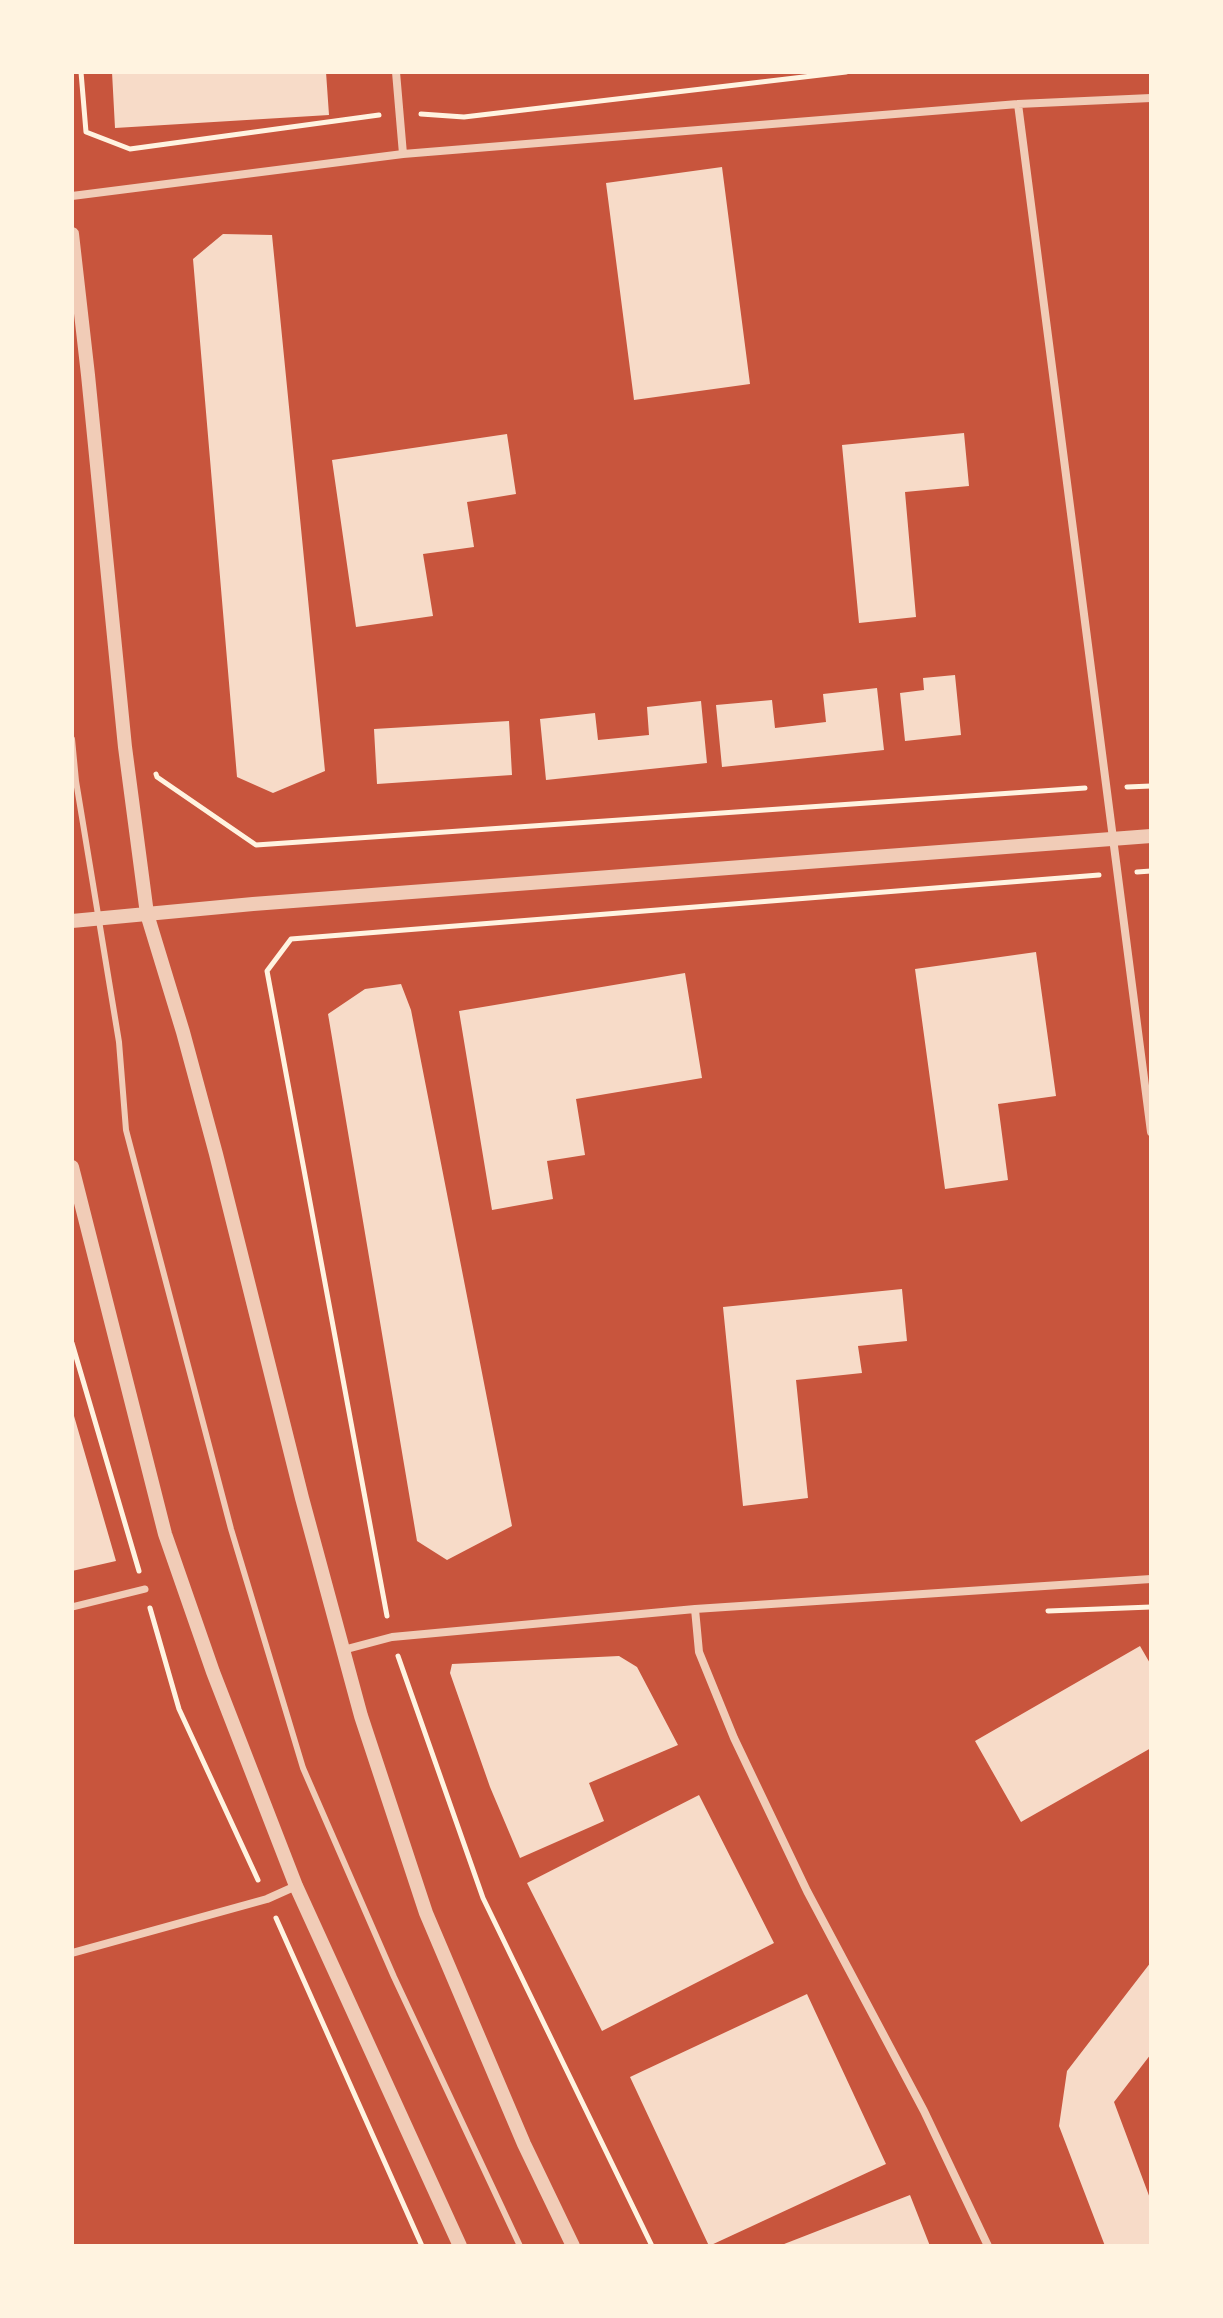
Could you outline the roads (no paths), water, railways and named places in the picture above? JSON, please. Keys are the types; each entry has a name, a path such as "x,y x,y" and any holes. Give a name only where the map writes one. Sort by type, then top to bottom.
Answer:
{"street":[{"path":"396,72 403,154"},
{"path":"72,196 403,154 1018,104 1151,98"},
{"path":"1018,104 1151,1132"},
{"path":"72,234 125,747 147,914 216,1154 302,1498 361,1716 426,1913 524,2144 573,2246"},
{"path":"72,921 253,904 1151,836"},
{"path":"72,1167 165,1534 213,1672 296,1886 460,2246"},
{"path":"343,1650 392,1637 695,1609 1151,1579"},
{"path":"72,1607 145,1589"},
{"path":"695,1609 699,1652 734,1738 807,1891 924,2111 988,2246"},
{"path":"72,1953 267,1899 296,1886"}],"lane":[{"path":"72,739 76,781 119,1042 126,1130 231,1529 303,1768 394,1977 520,2246"}]}
